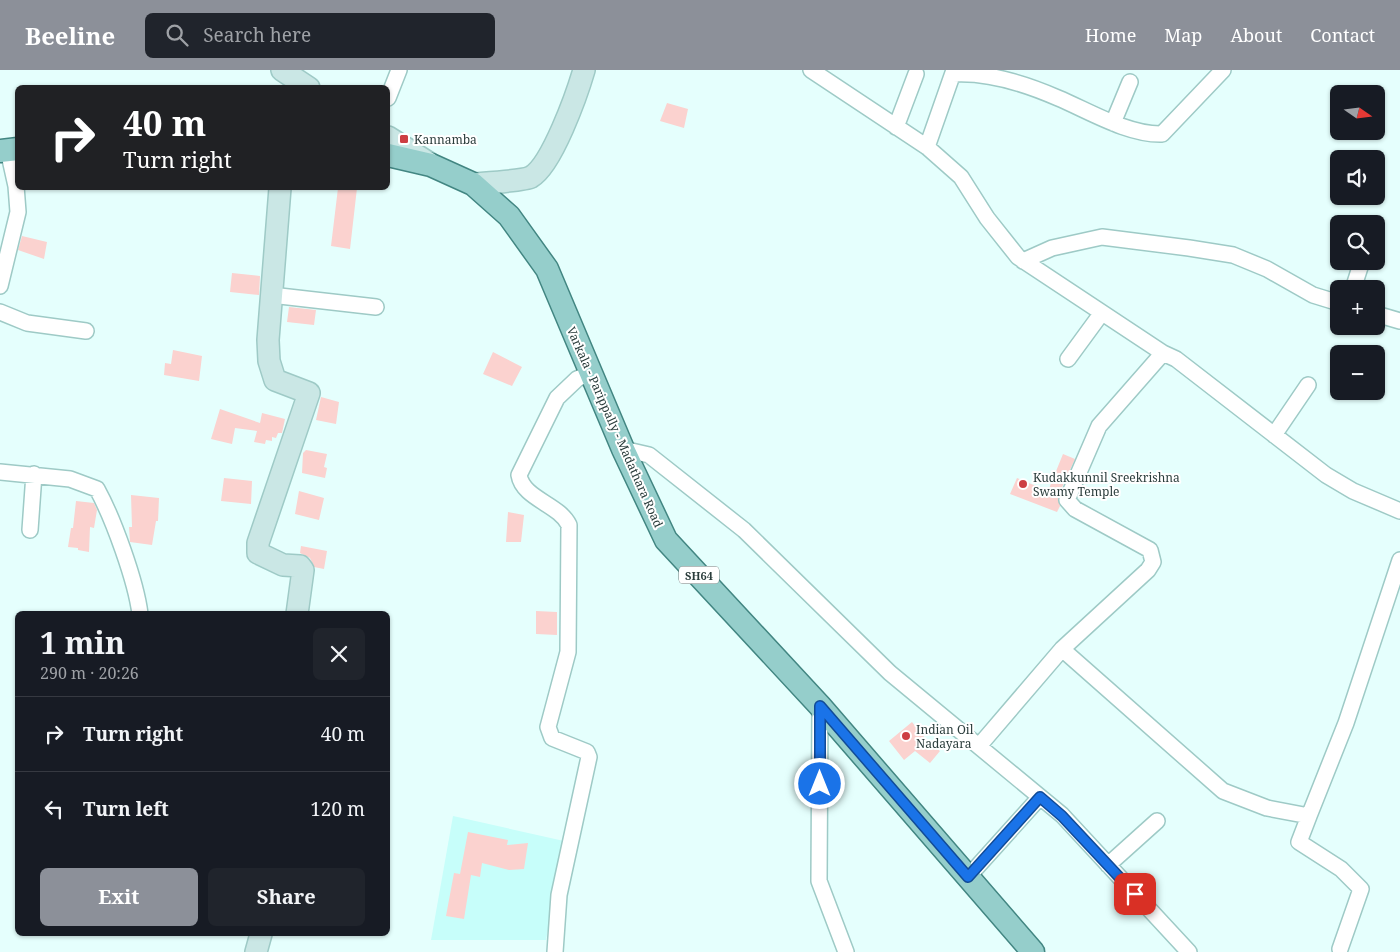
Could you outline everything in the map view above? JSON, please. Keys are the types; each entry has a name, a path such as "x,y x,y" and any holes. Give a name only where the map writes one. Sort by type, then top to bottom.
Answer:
{"main road":[{"path":"282,70 305,85"},
{"path":"473,184 531,177 541,167 568,118 584,70"},
{"path":"390,138 432,164"},
{"name":"Varkala - Parippally - Madathara Road","path":"390,156 432,164 473,184 509,216 547,269 623,449 666,540 820,706 1033,952"},
{"path":"280,190 268,340 269,361 275,380 310,393 258,543 258,552 283,565 300,566 303,570 297,611"},
{"path":"256,952 260,936"}],"street":[{"path":"390,93 399,70"},
{"path":"811,70 927,147 961,177 988,218 1022,260 1162,354 1176,358 1333,479 1353,491 1400,511"},
{"path":"927,147 954,72 973,73 1017,85 1056,97 1113,123 1149,134 1162,134 1223,70"},
{"path":"896,127 916,74"},
{"path":"1113,123 1130,82"},
{"path":"8,150 15,182"},
{"path":"0,286 18,212 16,190"},
{"path":"1022,260 1052,248 1102,237 1189,248 1233,255 1267,269 1313,295 1330,300"},
{"path":"271,295 376,307"},
{"path":"0,312 27,323 86,331"},
{"path":"1068,359 1101,314"},
{"path":"1385,317 1400,321"},
{"path":"979,746 1062,649 1148,570 1153,562 1150,550 1075,509 1067,500 1099,426 1162,354"},
{"path":"555,952 558,901 589,757 587,752 552,738 548,727 568,652 569,525 565,516 523,486 519,476 557,398 577,379 590,373"},
{"path":"1274,435 1308,385"},
{"path":"623,449 649,455 744,530 890,673 1062,816 1189,952"},
{"path":"0,472 70,479 97,489 105,504 131,577 139,611"},
{"path":"30,530 34,474"},
{"path":"1340,949 1361,889 1341,869 1298,842 1346,723 1400,560"},
{"path":"1062,649 1223,791 1267,808 1309,816"},
{"path":"820,706 819,881 846,952"},
{"path":"968,877 1040,797"},
{"path":"1108,865 1158,821"}],"shaded area":[{"path":"453,816 564,841 546,940 431,940"}],"building":[{"path":"667,103 688,109 684,128 660,121"},
{"path":"338,190 357,190 350,249 331,246"},
{"path":"22,236 47,242 44,259 18,250"},
{"path":"232,273 260,276 259,295 230,292"},
{"path":"289,307 316,310 314,325 287,322"},
{"path":"173,350 202,356 199,381 164,375 165,363 171,364"},
{"path":"493,352 522,367 512,386 483,374"},
{"path":"321,397 339,402 336,424 316,420"},
{"path":"220,409 260,423 262,413 285,419 282,433 278,433 276,438 272,437 272,441 266,440 265,444 254,442 257,431 235,428 232,444 211,439"},
{"path":"306,450 327,454 324,467 327,468 325,478 302,473 303,453"},
{"name":"Kudakkunnil Sreekrishna Swamy Temple","path":"1063,454 1075,459 1058,496 1060,506 1057,512 1010,494 1017,478 1048,491"},
{"path":"224,478 252,481 251,504 221,501"},
{"path":"299,491 324,498 319,520 295,514"},
{"path":"131,495 159,498 158,521 156,521 152,545 130,542 129,527 132,527"},
{"path":"76,501 94,503 97,510 94,528 90,527 89,552 68,547 71,528 73,528"},
{"path":"508,512 524,515 521,542 506,542"},
{"path":"301,546 327,551 324,569 314,567 310,558 300,553"},
{"path":"536,611 557,612 557,635 536,634"},
{"path":"912,722 928,742 940,751 930,763 915,751 904,760 889,741"},
{"path":"468,832 508,840 507,845 528,843 524,869 509,870 482,863 480,877 471,875 464,919 446,916 454,873 460,874"}],"place":[{"name":"Kannamba","path":"404,139"},
{"name":"Kudakkunnil Sreekrishna Swamy Temple","path":"1023,484"},
{"name":"Indian Oil Nadayara","path":"906,736"}],"route":[{"path":"820,784 820,706 968,877 1040,797 1062,816 1135,894"}]}
